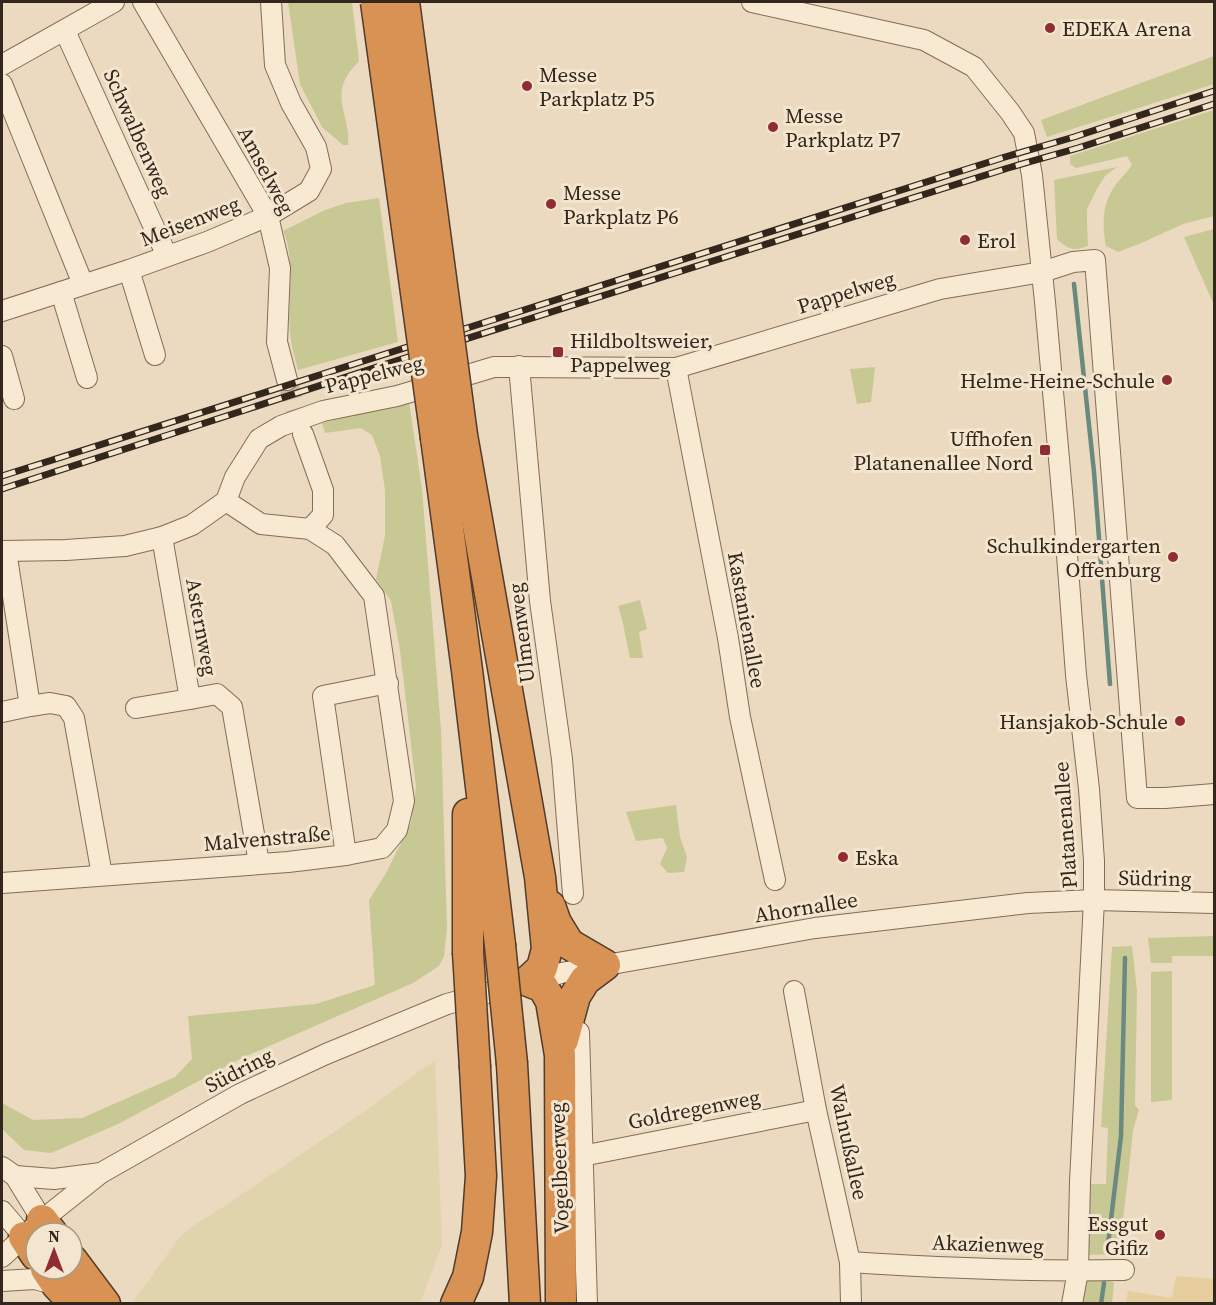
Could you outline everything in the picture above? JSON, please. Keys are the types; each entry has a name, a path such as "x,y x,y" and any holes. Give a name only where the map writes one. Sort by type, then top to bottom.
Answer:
{"highway":[{"path":"376,2 449,436 540,877 548,949 542,968 528,981 543,987 552,1001 560,1055 561,1304"},
{"path":"404,2 449,436 467,670 512,1064 525,1304"},
{"path":"456,1304 468,1277 477,1232 482,1176 468,952 467,670"},
{"path":"540,877 556,923 569,944 605,965 585,980 575,996 560,1055"},
{"path":"84,1276 105,1304"}],"street":[{"path":"2,66 114,2"},
{"name":"Amselweg","path":"143,2 268,216 280,268 277,342 287,380"},
{"name":"Meisenweg","path":"4,304 61,292 207,242 268,216 309,191 321,169 316,147 291,104 274,65 271,2"},
{"name":"Platanenallee","path":"752,2 924,40 974,67 1010,112 1024,134 1032,175 1042,272 1094,861 1078,1271 1072,1304"},
{"name":"Schwalbenweg","path":"65,30 167,256"},
{"path":"2,84 83,284"},
{"path":"1042,272 1073,262 1095,260 1137,798 1215,794"},
{"name":"Meisenweg","path":"129,270 155,355"},
{"name":"Pappelweg","path":"226,501 235,477 259,439 280,426 323,411 397,396 494,367 676,368 940,289 1042,272"},
{"path":"61,292 87,378"},
{"path":"2,356 14,399"},
{"name":"Ulmenweg","path":"519,366 540,601 562,759 573,894"},
{"name":"Kastanienallee","path":"676,368 728,638 740,717 775,880"},
{"path":"303,434 323,490 323,514 310,529"},
{"path":"30,706 4,551 125,546 162,537 192,525 226,501 261,524 310,529 335,545 374,596 404,801 397,830 382,848 346,855"},
{"name":"Asternweg","path":"162,537 190,699 217,693 232,707 259,863"},
{"name":"Malvenstraße","path":"2,884 288,862 346,855 323,696 388,683"},
{"path":"135,708 190,699"},
{"path":"2,712 50,703 66,706 74,718 102,875"},
{"name":"Südring","path":"1094,900 1215,903"},
{"name":"Ahornallee","path":"528,981 561,973 814,928 1028,903 1094,900"},
{"name":"Südring","path":"53,1221 101,1173 240,1094 326,1054 447,1004 528,981"},
{"name":"Walnußallee","path":"794,991 816,1110 850,1262 851,1304"},
{"name":"Vogelbeerweg","path":"579,1032 586,1304"},
{"name":"Goldregenweg","path":"582,1156 816,1110"},
{"path":"8,1172 54,1179 101,1173"},
{"path":"8,1172 31,1221"},
{"path":"2,1211 24,1226"},
{"name":"Südring","path":"2,1257 24,1244"},
{"name":"Akazienweg","path":"850,1262 948,1268 1124,1270"},
{"path":"2,1281 35,1279 59,1286"}],"shaded area":[{"path":"435,1060 442,1245 420,1303 135,1304 133,1302 179,1238 191,1227 365,1111"}],"green space":[{"path":"288,2 352,2 359,61 343,84 342,101 348,145 343,145 322,127 300,84"},
{"path":"1214,56 1214,84 1047,137 1041,120"},
{"path":"1214,110 1214,216 1183,224 1118,252 1106,246 1104,213 1108,198 1132,165 1127,156 1076,168 1070,164 1070,156"},
{"path":"1117,167 1105,176 1087,209 1088,246 1075,249 1065,245 1057,239 1054,180"},
{"path":"379,198 398,342 298,370 290,333 290,267 287,242 283,231 325,210 346,203"},
{"path":"1214,229 1214,305 1184,237"},
{"path":"875,367 871,402 857,404 850,369"},
{"path":"409,402 422,489 441,730 447,929 444,956 439,966 413,983 242,1058 118,1124 51,1153 24,1150 2,1129 2,1103 33,1120 82,1118 175,1077 192,1059 188,1016 316,1004 375,985 369,900 385,875 411,823 416,787 400,650 391,601 376,579 385,536 385,490 380,456 372,435 361,428 325,433 322,423"},
{"path":"640,600 647,629 639,632 643,658 630,658 618,606"},
{"path":"676,805 680,837 687,857 684,872 668,873 660,864 667,848 663,838 636,841 626,812"},
{"path":"1214,936 1214,956 1172,956 1172,963 1151,963 1148,938"},
{"path":"1132,946 1137,991 1135,1105 1139,1110 1133,1130 1120,1243 1118,1254 1086,1255 1091,1184 1106,1184 1108,1128 1101,1127 1112,947"},
{"path":"1172,971 1172,1100 1151,1102 1151,972"},
{"path":"1084,1277 1102,1277 1114,1283 1112,1303 1082,1304"}],"sand":[{"path":"1176,1276 1214,1279 1214,1303 1126,1303 1128,1291 1172,1298"}],"waterway":[{"path":"1074,284 1094,472 1110,684"},
{"path":"1107,1253 1121,1136 1125,958"},
{"path":"1101,1304 1104,1283"}],"tunnel":[{"path":"287,380 303,434"}],"railway":[{"path":"2,476 1214,91"},
{"path":"2,489 383,365 1214,104"}],"place":[{"name":"EDEKA Arena","path":"1050,28"},
{"name":"Messe Parkplatz P5","path":"527,86"},
{"name":"Messe Parkplatz P7","path":"773,127"},
{"name":"Messe Parkplatz P6","path":"551,204"},
{"name":"Erol","path":"965,240"},
{"name":"Hildboltsweier, Pappelweg","path":"558,352"},
{"name":"Helme-Heine-Schule","path":"1167,380"},
{"name":"Uffhofen Platanenallee Nord","path":"1045,450"},
{"name":"Schulkindergarten Offenburg","path":"1173,557"},
{"name":"Hansjakob-Schule","path":"1180,721"},
{"name":"Eska","path":"843,857"},
{"name":"Essgut Gifiz","path":"1160,1235"}]}
